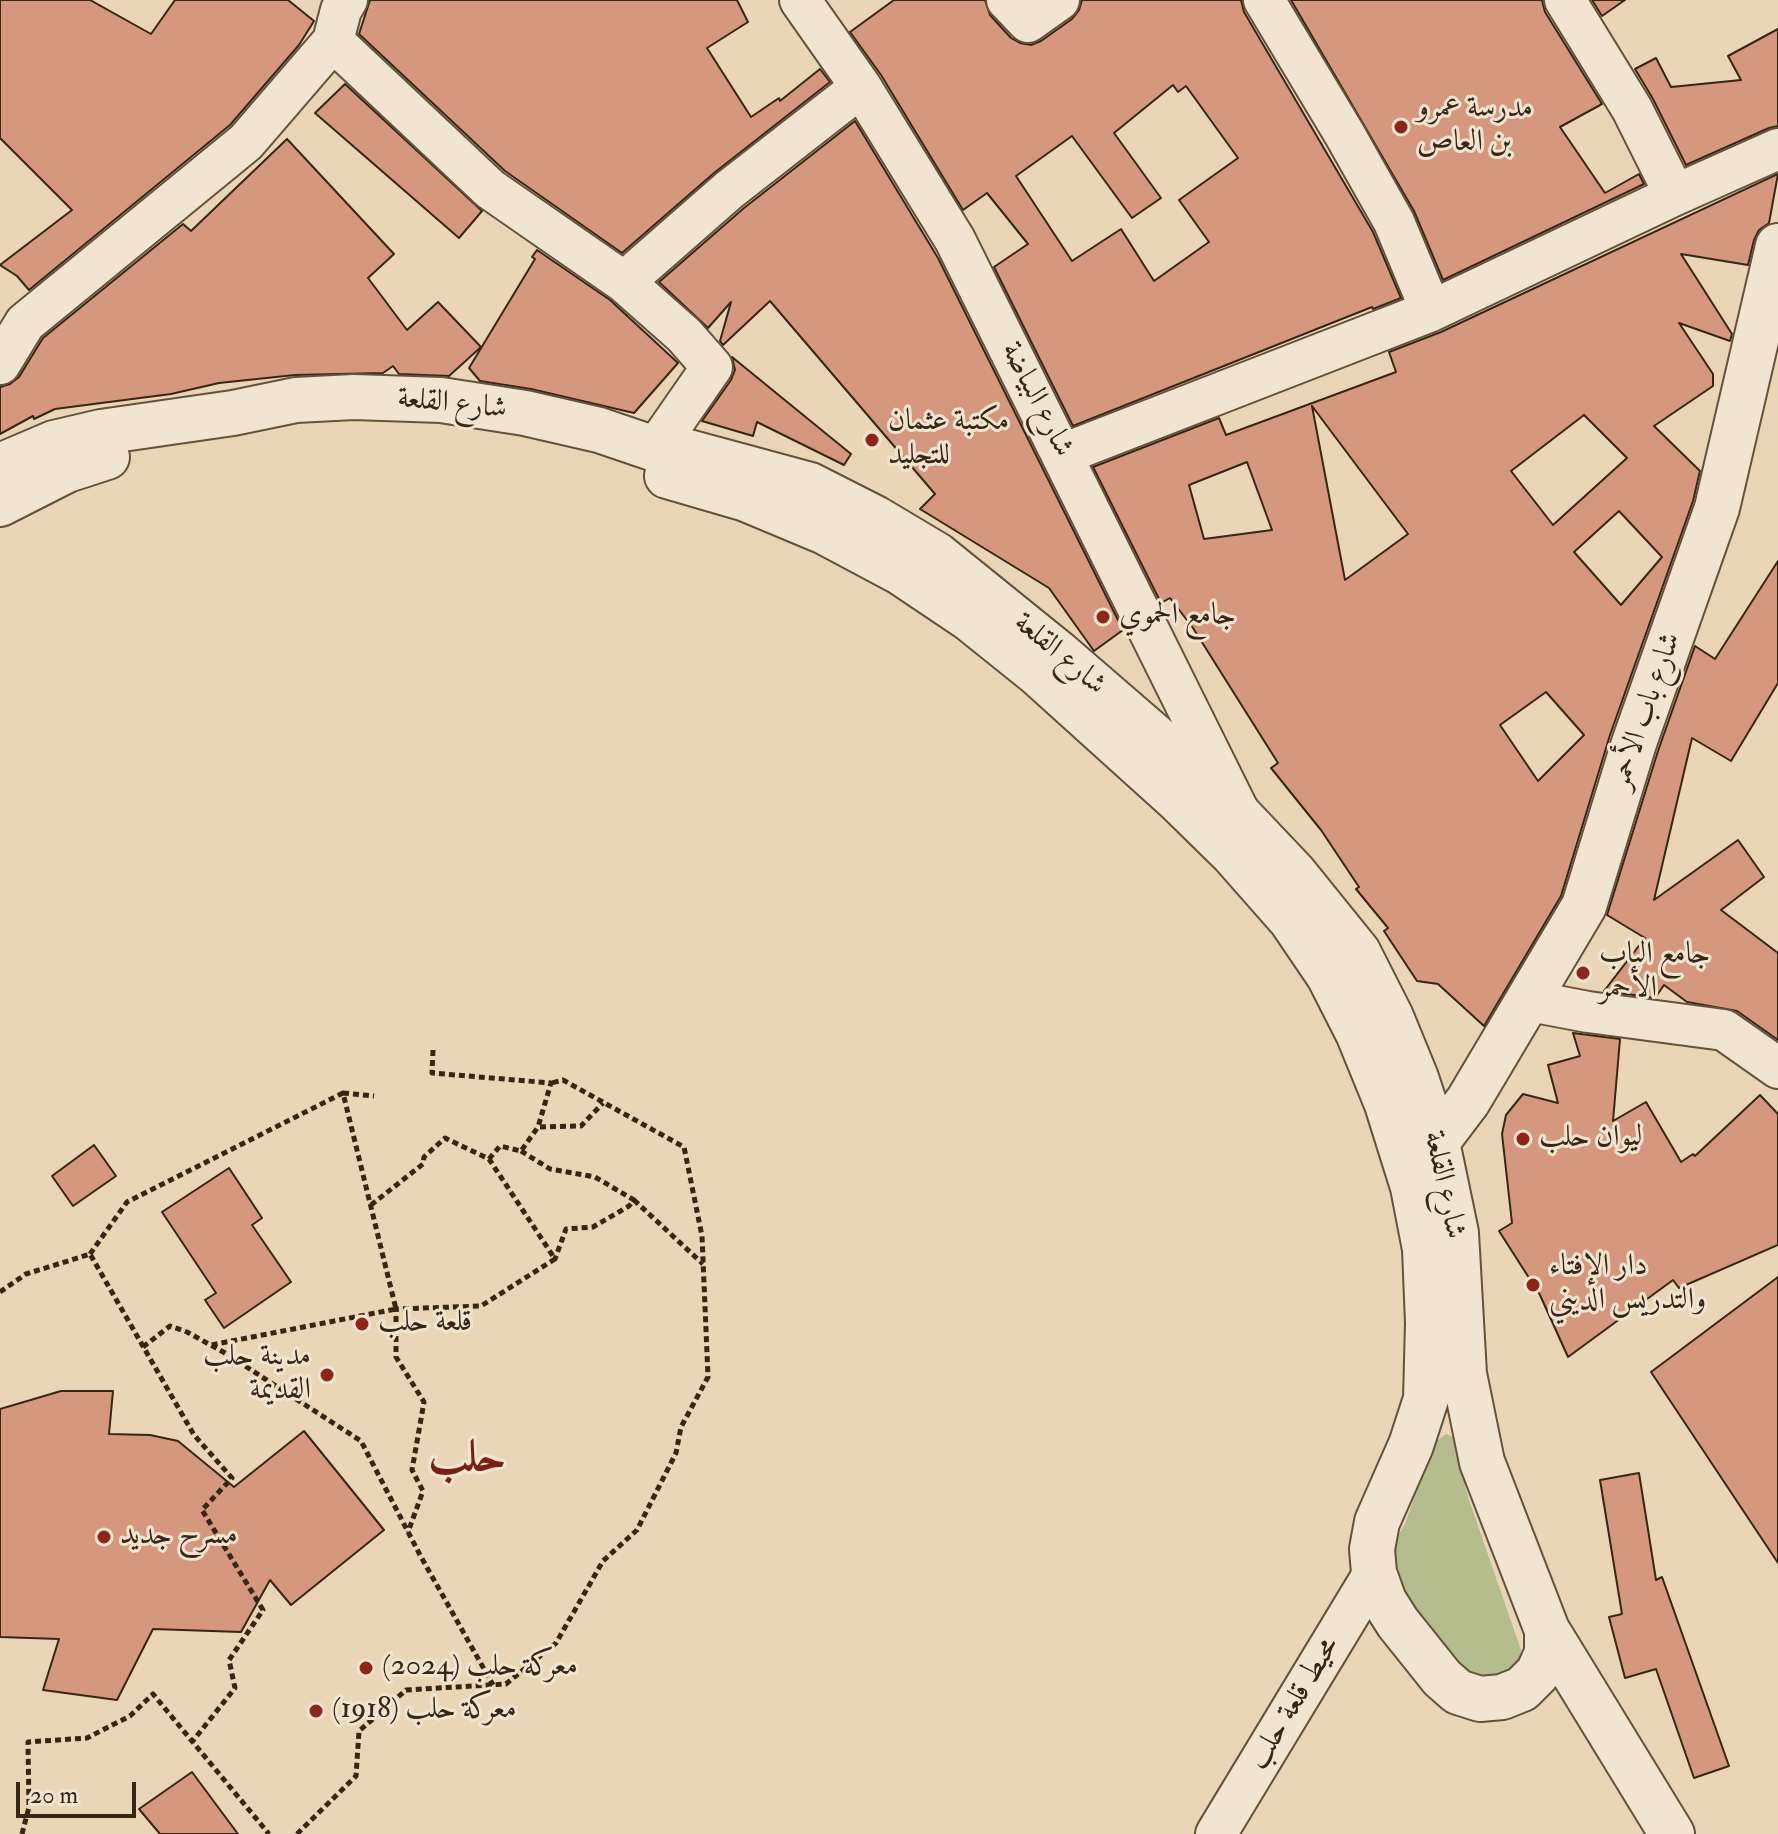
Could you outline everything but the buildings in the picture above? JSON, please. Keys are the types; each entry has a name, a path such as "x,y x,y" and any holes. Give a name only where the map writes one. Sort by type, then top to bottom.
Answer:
{"street":[{"path":"1007,0 1028,22 1059,0"},
{"path":"1264,0 1394,222 1431,311"},
{"path":"1565,0 1632,109 1675,195"},
{"name":"شارع البياضة","path":"817,6 861,87 955,240 1241,817"},
{"path":"0,364 25,323 246,142 337,13 490,189 624,282 684,335 712,367 655,449"},
{"path":"624,282 729,190 861,87"},
{"path":"1063,454 1431,311 1778,149"},
{"name":"شارع باب الأحمر","path":"1437,1142 1468,1101 1584,906 1634,743 1717,508 1778,246"},
{"name":"شارع القلعة","path":"0,466 54,443 101,432 233,413 296,400 354,397 441,400 525,413 599,430 655,449 677,449 810,485 875,518 937,555 1068,661 1241,817 1295,874 1358,952 1416,1078 1437,1142 1456,1233 1459,1308 1447,1401 1482,1462 1547,1630 1672,1834"},
{"path":"0,504 98,458 245,428 345,425 453,431 560,447 746,499 825,532 900,572 970,619 1036,672 1232,853 1291,920 1329,976 1358,1033 1387,1104 1413,1187 1425,1249 1428,1323 1447,1401 1411,1445 1377,1522 1372,1549 1374,1573 1384,1601 1398,1623 1442,1678 1458,1692 1480,1699 1502,1697 1522,1689 1538,1673 1547,1653 1547,1630"},
{"path":"1530,1001 1724,1030 1778,1068"},
{"name":"محيط قلعة حلب","path":"1216,1834 1374,1573"}],"path":[{"path":"297,1834 356,1776 359,1731 406,1690 506,1684 556,1643 603,1561 637,1530 676,1453 681,1427 708,1377 702,1236 684,1147 563,1080 551,1083 432,1073 433,1050"},
{"path":"521,1151 538,1127 551,1083"},
{"path":"343,1093 396,1309 396,1357 424,1402 412,1470 423,1491 408,1532"},
{"path":"0,1292 26,1274 90,1254 127,1202 343,1093 374,1096"},
{"path":"538,1127 581,1126 603,1103"},
{"path":"371,1205 423,1164 424,1157 445,1138 489,1159 555,1259"},
{"path":"489,1159 500,1146 521,1151 550,1169 595,1177 634,1200 703,1264"},
{"path":"211,1345 396,1309 481,1306 555,1259 566,1229 593,1227 634,1200"},
{"path":"90,1254 194,1435 232,1478 202,1510 263,1610 229,1660 235,1688 192,1742"},
{"path":"143,1347 170,1326 211,1345 361,1441 493,1685"},
{"path":"22,1834 29,1807 28,1742 87,1738 130,1716 153,1694 269,1834"}],"green space":[{"path":"1446,1434 1459,1439 1466,1491 1521,1650 1519,1663 1509,1676 1469,1677 1398,1595 1391,1547 1405,1524 1433,1444"}],"place":[{"name":"مدرسة عمرو بن العاص","path":"1401,127"},
{"name":"مكتبة عثمان للتجليد","path":"872,440"},
{"name":"جامع الحموي","path":"1103,617"},
{"name":"جامع الباب الأحمر","path":"1583,973"},
{"name":"ليوان حلب","path":"1523,1139"},
{"name":"دار الإفتاء والتدريس الديني","path":"1533,1285"},
{"name":"قلعة حلب","path":"362,1324"},
{"name":"مدينة حلب القديمة","path":"327,1375"},
{"name":"مسرح جديد","path":"104,1537"},
{"name":"معركة حلب (2024)","path":"366,1668"},
{"name":"معركة حلب (1918)","path":"316,1711"}],"district":[{"name":"حلب","path":"467,1460"}]}
